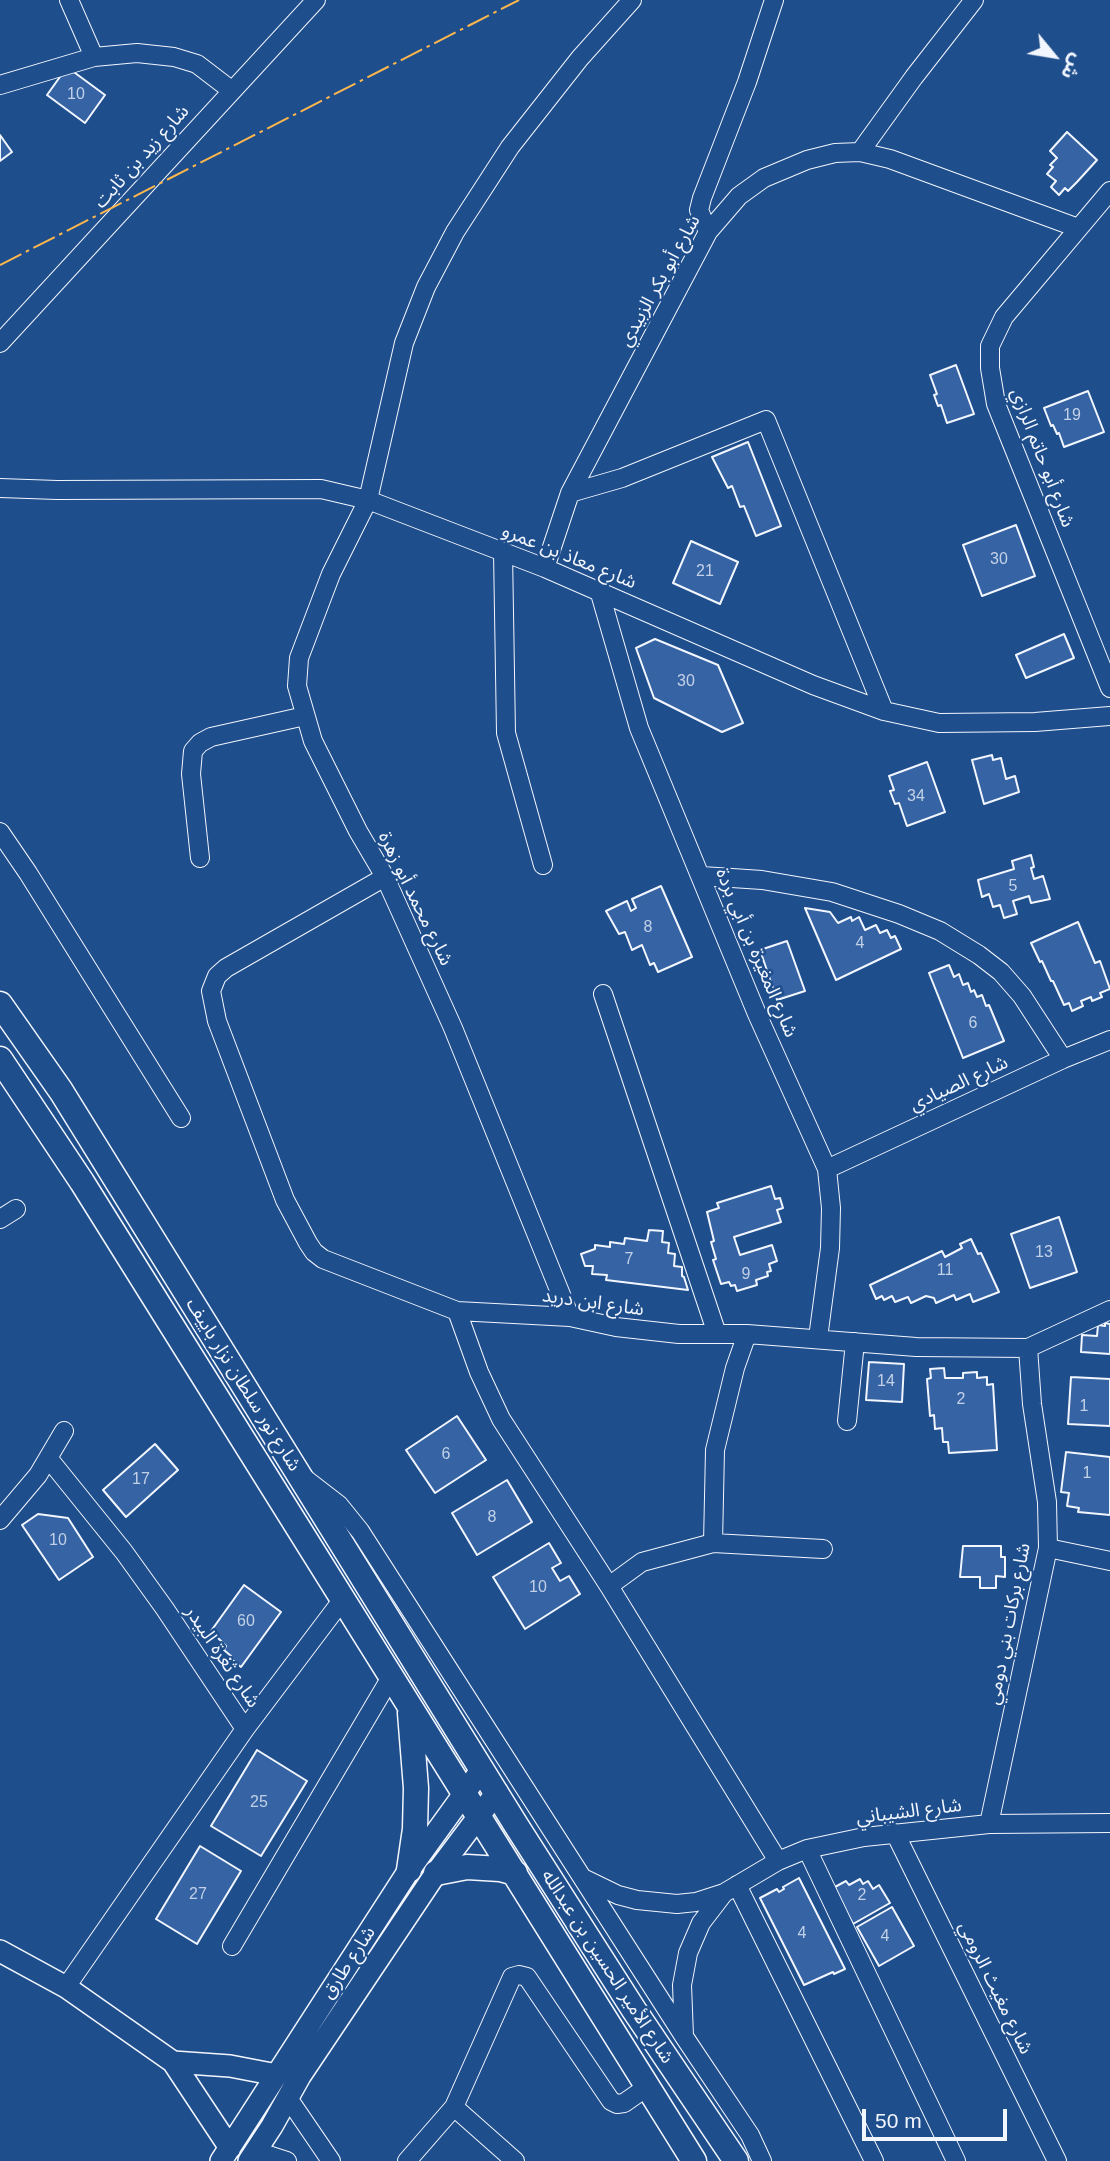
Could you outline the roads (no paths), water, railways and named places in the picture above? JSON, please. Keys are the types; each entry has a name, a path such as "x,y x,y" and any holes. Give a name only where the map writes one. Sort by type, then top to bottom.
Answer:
{"main road":[{"name":"شارع نور سلطان نزار باييف","path":"0,1004 61,1091 482,1769"},
{"name":"شارع نور سلطان نزار باييف","path":"0,1059 96,1205 465,1793"},
{"path":"409,1705 416,1788 415,1829 409,1870"},
{"name":"شارع الأمير الحسين بن عبدالله","path":"482,1769 642,2022 736,2161"},
{"name":"شارع الأمير الحسين بن عبدالله","path":"465,1793 694,2161"},
{"path":"436,1873 467,1867 492,1868 515,1873"}],"street":[{"path":"69,0 94,57"},
{"name":"شارع زيد بن ثابت","path":"0,343 316,0"},
{"name":"شارع محمد أبو زهرة","path":"570,1317 453,1028 385,877 313,741 297,685 299,658 331,574 368,500 404,343 426,287 455,232 510,147 580,58 632,0"},
{"path":"708,232 699,210 702,198 747,82 774,0"},
{"path":"860,152 974,0"},
{"path":"0,85 94,57 137,53 174,57 197,64 214,74 231,90"},
{"name":"شارع أبو بكر الزبيدي","path":"545,568 569,493 708,232 739,196 764,178 807,160 835,153 860,152 890,159 1078,228"},
{"name":"شارع أبو حاتم الرازي","path":"1110,191 1004,317 990,346 989,368 996,404 1110,688"},
{"path":"569,493 622,478 765,420 884,710"},
{"name":"شارع معاذ بن عمرو","path":"0,488 321,489 368,500 545,568 813,685 915,719 950,723 1035,722 1110,716"},
{"path":"503,552 506,733 543,864"},
{"name":"شارع المغيرة بن أبي بردة","path":"599,590 639,728 757,1014 827,1169 831,1208 830,1248 818,1338"},
{"path":"200,858 191,774 193,751 211,737 305,716"},
{"path":"0,832 181,1118"},
{"path":"702,876 762,880 832,892 940,931 1001,972 1022,996 1063,1059"},
{"name":"شارع ابن دريد","path":"385,877 226,968 217,976 211,991 217,1021 285,1200 314,1252 353,1272 457,1311 570,1317 647,1331 818,1338 916,1347 1028,1348 1110,1310"},
{"path":"603,994 717,1334"},
{"name":"شارع الصيادي","path":"827,1169 1063,1059 1110,1040"},
{"path":"0,1219 16,1209"},
{"path":"457,1311 479,1372 501,1419 609,1586 778,1861"},
{"path":"713,1544 715,1450 735,1368 747,1334"},
{"path":"848,1420 855,1342"},
{"name":"شارع بركات بني دومي","path":"989,1824 1048,1548 1048,1502 1032,1404 1028,1348"},
{"path":"0,1520 24,1494 64,1431"},
{"name":"شارع ثغرة البيدر","path":"48,1460 145,1581 245,1729 66,1987"},
{"path":"298,1474 340,1505 355,1524 757,2146 762,2161"},
{"path":"609,1586 642,1562 713,1544 823,1549"},
{"path":"1048,1548 1110,1562"},
{"path":"245,1729 343,1599"},
{"path":"232,1946 391,1677"},
{"name":"شارع طارق","path":"226,2155 409,1870 482,1769"},
{"name":"شارع طارق","path":"252,2156 300,2076 436,1873 497,1793"},
{"name":"شارع الشيباني","path":"581,1877 618,1895 657,1903 696,1902 730,1889 778,1861 807,1849 864,1837 989,1824 1110,1823"},
{"name":"شارع مغيث الرومي","path":"895,1833 1057,2161"},
{"path":"807,1849 956,2161"},
{"path":"730,1889 874,2161"},
{"name":"شارع الشيباني","path":"685,2038 682,1985 688,1953 701,1923 730,1889"},
{"path":"0,1951 66,1987 173,2062 226,2155"},
{"path":"407,2161 454,2107 512,1977 527,1977 611,2101 624,2104 647,2087"},
{"path":"173,2062 230,2066 277,2075"},
{"path":"288,2098 331,2161"},
{"path":"454,2107 515,2161"},
{"path":"252,2156 287,2161"}]}
